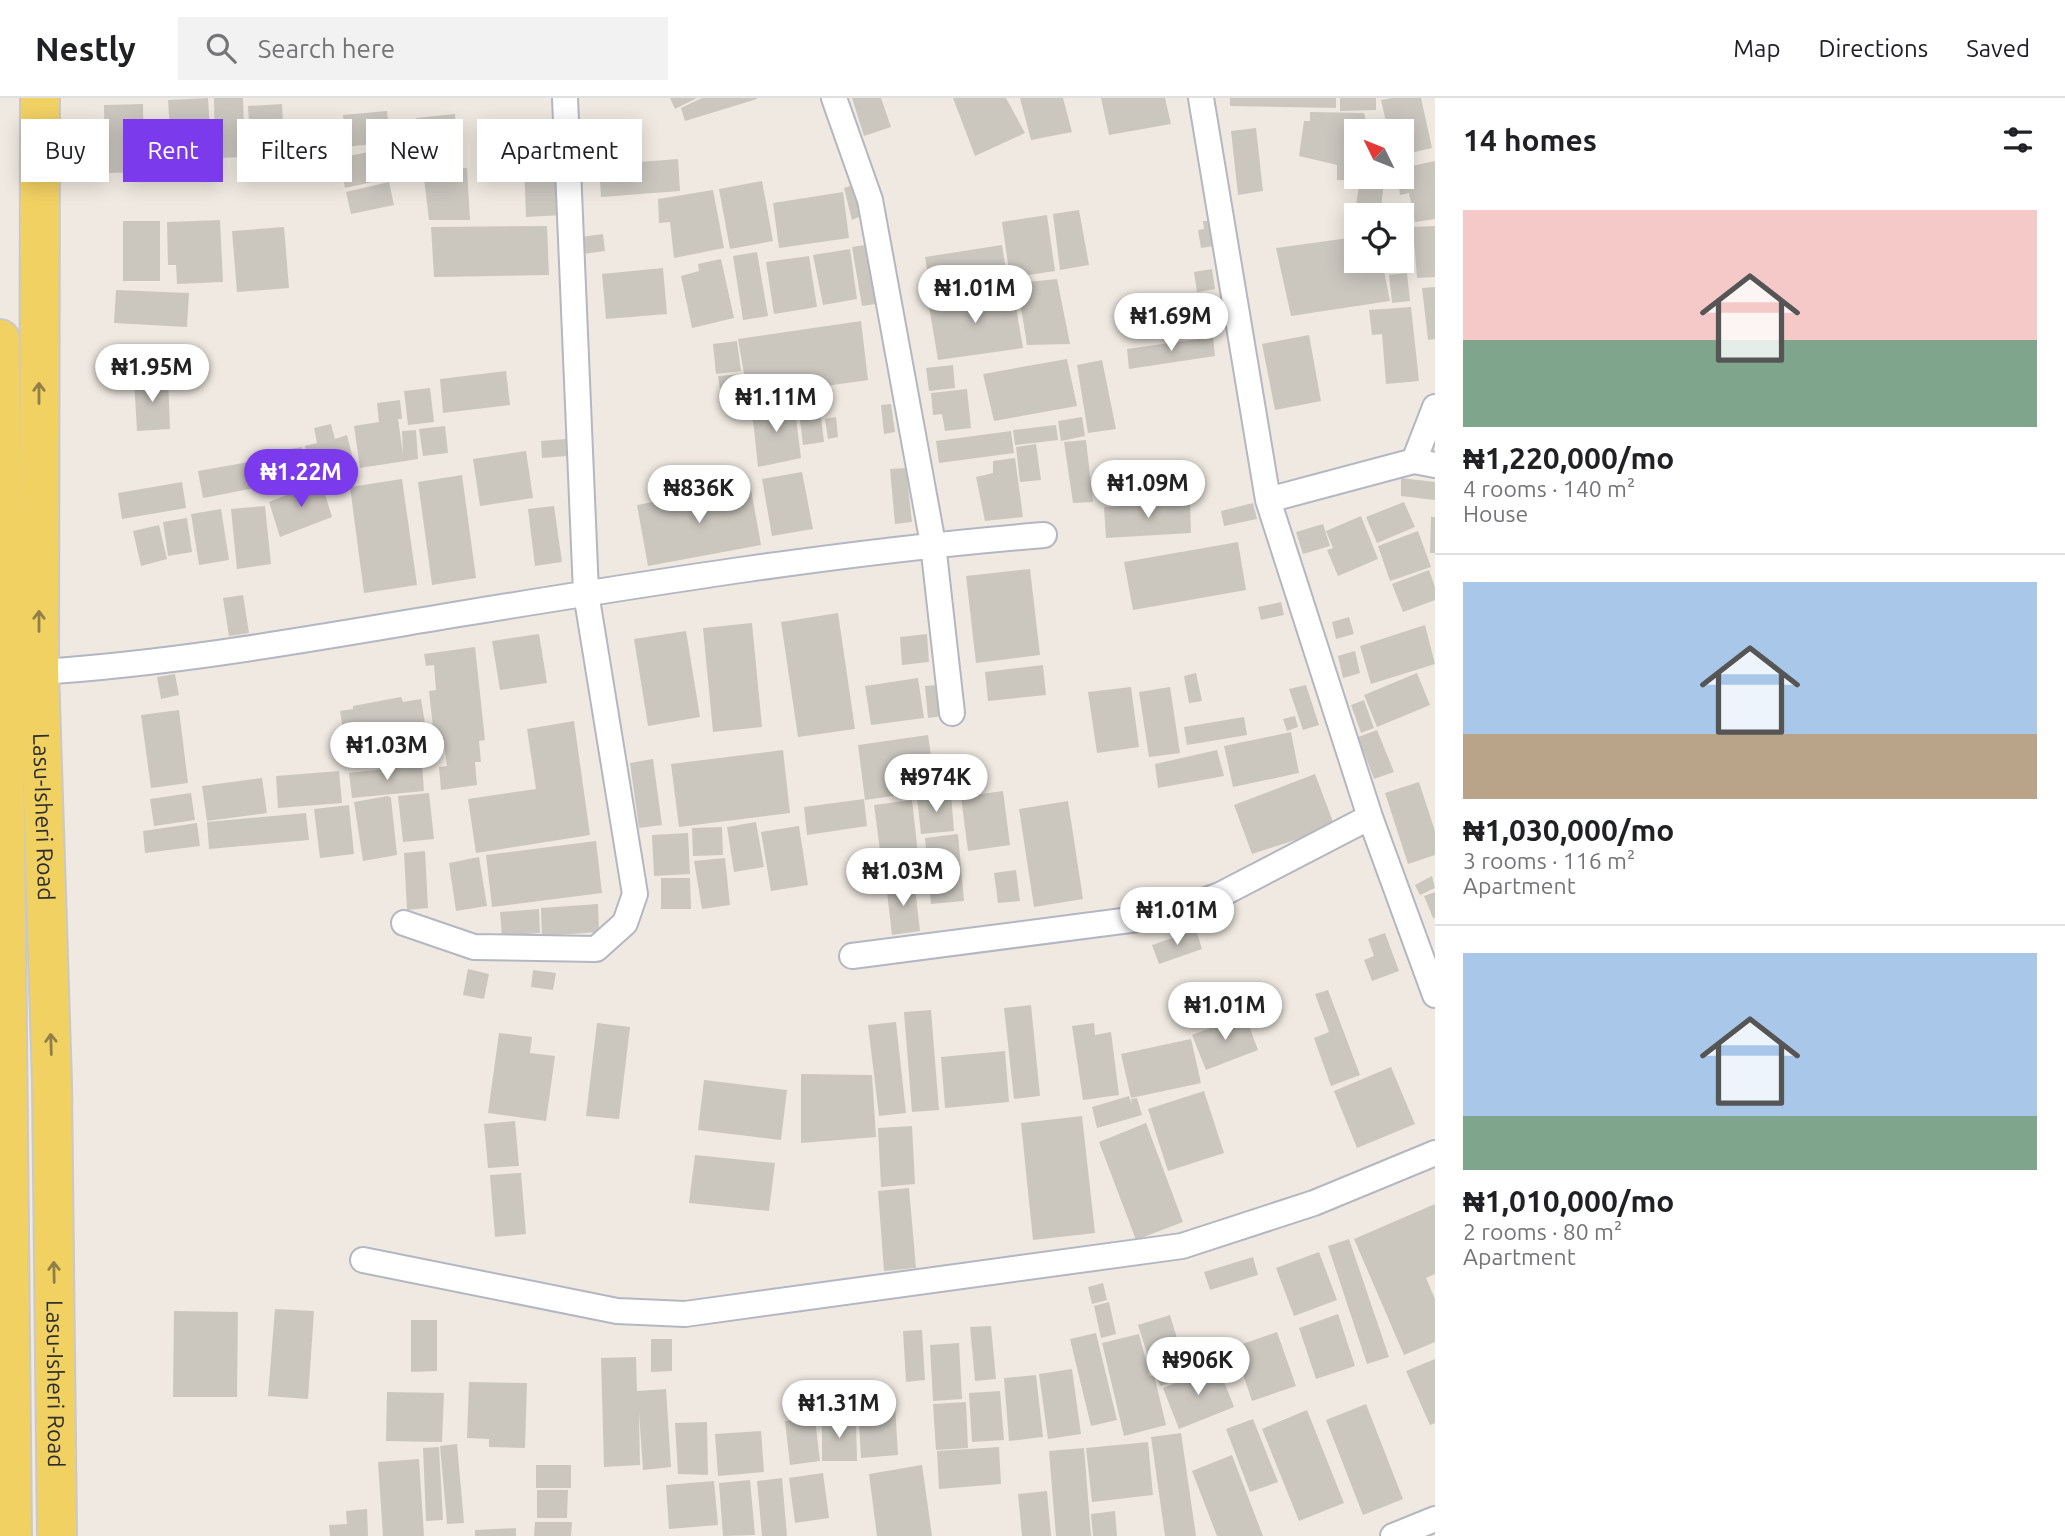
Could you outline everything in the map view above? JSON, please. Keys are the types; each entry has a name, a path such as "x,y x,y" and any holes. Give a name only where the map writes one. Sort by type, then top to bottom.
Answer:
{"main road":[{"name":"Lasu-Isheri Road","path":"40,98 39,672 52,1083 57,1536"},
{"name":"Lasu-Isheri Road","path":"0,339 12,1536"}],"street":[{"path":"404,923 474,947 596,949 625,923 635,894 586,593 565,98"},
{"path":"834,98 870,200 933,544 951,713"},
{"path":"1201,98 1268,500 1370,817 1435,995"},
{"path":"1268,500 1424,463 1435,407"},
{"path":"39,672 145,663 586,593 933,544 1044,535"},
{"path":"852,956 1161,916 1220,895 1370,817"},
{"path":"363,1259 617,1311 685,1314 1182,1246 1314,1203 1435,1153"},
{"path":"1392,1536 1435,1519"}],"building":[{"path":"208,98 209,119 169,119 168,100"},
{"path":"214,98 243,98 244,119 237,119 237,157 223,158 223,119 214,119"},
{"path":"670,98 697,98 675,109"},
{"path":"702,98 757,99 685,121 681,108"},
{"path":"852,98 881,98 891,127 864,136"},
{"path":"953,98 1006,98 1025,133 975,156"},
{"path":"1020,98 1063,98 1072,132 1031,140"},
{"path":"1101,98 1165,98 1171,124 1109,135"},
{"path":"1230,98 1336,98 1336,108 1230,106"},
{"path":"1340,98 1376,98 1376,110 1340,111"},
{"path":"1421,98 1432,148 1414,152 1414,119 1385,119 1381,100"},
{"path":"143,104 143,119 123,119 123,173 109,173 109,119 104,119 104,105"},
{"path":"282,104 283,119 249,119 248,106"},
{"path":"387,111 388,119 366,119 366,145 352,146 352,119 343,119 343,115"},
{"path":"1310,112 1364,113 1366,119 1344,119 1344,180 1337,180 1337,165 1299,156 1304,121 1310,121"},
{"path":"455,114 455,119 416,119"},
{"path":"1256,128 1263,191 1238,195 1231,131"},
{"path":"366,152 366,182 372,182 345,188 344,182 352,182 352,155"},
{"path":"678,159 680,191 601,197 600,182 642,182 642,162"},
{"path":"1435,161 1435,219 1415,222 1414,203 1411,203 1409,193 1400,195 1399,189 1414,189 1414,165"},
{"path":"463,168 467,168 470,220 429,220 424,182 463,182"},
{"path":"762,181 773,241 730,249 719,189"},
{"path":"389,182 394,205 351,214 346,192"},
{"path":"525,182 561,182 563,215 526,217"},
{"path":"853,185 861,216 852,220 844,188"},
{"path":"1359,189 1383,189 1382,203 1356,203"},
{"path":"713,190 724,248 674,258 670,222 659,223 658,199"},
{"path":"843,192 849,238 779,248 773,203"},
{"path":"1079,210 1089,265 1060,270 1053,214"},
{"path":"1047,215 1055,271 1010,278 1002,222"},
{"path":"220,220 223,282 177,284 176,265 168,265 167,222"},
{"path":"123,221 160,221 160,281 123,281"},
{"path":"1203,221 1209,221 1214,246 1201,248 1198,230 1204,229"},
{"path":"547,226 549,275 434,277 431,227"},
{"path":"1435,226 1435,277 1417,278 1414,227"},
{"path":"284,227 289,288 237,292 232,231"},
{"path":"603,234 605,251 583,254 581,237"},
{"path":"1344,239 1344,273 1384,273 1390,301 1291,316 1276,248"},
{"path":"872,244 882,303 862,306 852,247"},
{"path":"1002,245 1007,276 930,288 925,257"},
{"path":"850,249 857,299 823,305 813,255"},
{"path":"757,252 768,316 743,320 733,256"},
{"path":"809,256 817,307 774,314 766,262"},
{"path":"721,259 734,318 692,328 681,276 699,271 698,264"},
{"path":"663,268 667,314 606,319 602,274"},
{"path":"1212,269 1215,289 1197,292 1194,272"},
{"path":"1407,273 1410,301 1392,303 1389,275"},
{"path":"1057,279 1070,344 1027,345 1017,283"},
{"path":"1435,287 1435,339 1428,340 1422,288"},
{"path":"116,290 189,293 187,327 114,323"},
{"path":"1013,290 1023,348 938,360 928,300"},
{"path":"1411,307 1419,381 1386,384 1382,334 1372,335 1369,310"},
{"path":"861,321 868,380 748,397 738,339"},
{"path":"1309,335 1321,401 1275,410 1262,344"},
{"path":"1213,337 1215,356 1129,369 1127,349"},
{"path":"737,341 741,371 716,374 713,344"},
{"path":"127,350 151,350 151,366 127,366"},
{"path":"1067,359 1077,406 994,421 983,374"},
{"path":"1102,360 1116,429 1088,433 1077,365"},
{"path":"953,365 955,388 929,391 926,368"},
{"path":"506,371 510,405 443,413 440,379"},
{"path":"742,374 745,397 736,399 735,387 720,389 718,376"},
{"path":"168,377 170,429 137,431 134,380"},
{"path":"430,388 434,422 408,425 404,391"},
{"path":"967,389 971,428 945,431 942,414 933,415 931,393"},
{"path":"400,400 402,419 398,419 403,454 402,431 416,430 418,459 360,468 354,426 379,422 377,403"},
{"path":"794,402 801,458 758,467 752,410"},
{"path":"891,404 895,432 884,434 881,405"},
{"path":"821,417 824,442 803,445 800,420"},
{"path":"836,417 838,437 828,439 825,419"},
{"path":"1082,417 1085,436 1061,441 1058,421"},
{"path":"331,424 335,439 347,435 356,471 313,481 305,446 317,443 314,428"},
{"path":"1056,425 1058,440 1015,445 1013,430"},
{"path":"445,426 448,453 423,456 419,429"},
{"path":"1011,431 1014,453 939,463 936,441"},
{"path":"566,439 567,456 542,458 541,441"},
{"path":"1086,440 1093,502 1073,503 1064,442"},
{"path":"1036,444 1041,480 1020,482 1016,447"},
{"path":"302,447 303,480 273,483 266,453"},
{"path":"526,451 533,498 480,506 473,459"},
{"path":"1015,458 1023,517 985,521 976,477 993,473 993,461"},
{"path":"260,460 265,486 203,498 198,471"},
{"path":"906,468 912,522 895,524 890,469"},
{"path":"802,472 813,529 772,536 762,479"},
{"path":"462,475 476,578 432,585 418,482"},
{"path":"1193,477 1193,495 1166,496 1166,478"},
{"path":"1401,478 1435,482 1435,500 1401,496"},
{"path":"402,479 417,585 364,593 350,487"},
{"path":"321,481 332,517 280,537 269,502"},
{"path":"182,482 186,508 122,519 118,493"},
{"path":"750,484 761,545 648,566 637,505"},
{"path":"1190,502 1191,533 1106,538 1104,507"},
{"path":"1404,502 1415,527 1377,543 1366,517"},
{"path":"1253,503 1257,519 1224,526 1221,511"},
{"path":"265,506 271,564 237,569 231,509"},
{"path":"554,506 562,562 535,566 528,509"},
{"path":"221,509 229,560 199,565 191,514"},
{"path":"1361,516 1378,559 1338,576 1327,550 1333,548 1326,531"},
{"path":"1431,517 1435,517 1435,553 1430,553"},
{"path":"187,518 192,552 168,556 163,522"},
{"path":"1323,524 1330,546 1303,554 1296,532"},
{"path":"159,525 167,559 141,566 133,531"},
{"path":"1418,531 1431,567 1390,581 1378,546"},
{"path":"1238,542 1246,590 1133,610 1124,562"},
{"path":"1030,569 1040,655 976,663 966,576"},
{"path":"1429,570 1435,587 1435,600 1403,612 1392,584"},
{"path":"243,595 249,633 229,636 223,598"},
{"path":"1281,602 1284,615 1261,620 1258,607"},
{"path":"838,613 855,729 798,737 781,622"},
{"path":"1349,617 1354,634 1336,639 1332,622"},
{"path":"752,623 762,727 713,732 703,628"},
{"path":"1425,625 1435,664 1371,684 1360,646"},
{"path":"686,631 700,717 648,726 634,639"},
{"path":"539,634 547,683 500,690 492,641"},
{"path":"927,634 929,662 902,665 900,637"},
{"path":"475,647 485,740 479,741 481,762 475,762 477,785 441,790 439,767 447,766 444,745 435,746 429,691 436,690 434,665 426,666 424,654"},
{"path":"1355,651 1360,673 1343,678 1338,656"},
{"path":"1043,665 1046,695 988,701 985,672"},
{"path":"1196,673 1202,701 1189,703 1184,676"},
{"path":"1417,673 1430,705 1377,727 1364,695"},
{"path":"175,674 179,695 161,699 157,677"},
{"path":"918,678 924,718 871,725 865,686"},
{"path":"938,685 942,716 928,718 925,686"},
{"path":"1306,685 1319,725 1303,730 1289,689"},
{"path":"1131,687 1139,747 1097,753 1088,692"},
{"path":"1170,687 1180,753 1149,757 1139,692"},
{"path":"401,697 403,702 421,699 429,748 348,761 340,711"},
{"path":"1364,700 1374,728 1361,733 1351,705"},
{"path":"179,710 188,783 151,788 141,715"},
{"path":"1295,716 1298,727 1287,731 1283,719"},
{"path":"1244,717 1247,735 1187,745 1184,727"},
{"path":"574,721 590,835 476,853 468,799 536,789 527,729"},
{"path":"1377,730 1394,772 1374,779 1358,737"},
{"path":"1291,732 1299,773 1233,787 1224,746"},
{"path":"928,735 936,790 865,800 858,745"},
{"path":"783,750 790,813 679,827 671,764"},
{"path":"1217,750 1224,776 1158,788 1155,764"},
{"path":"413,754 414,763 381,768 380,760"},
{"path":"653,759 662,825 639,828 630,763"},
{"path":"422,765 424,791 352,798 349,773"},
{"path":"339,771 342,803 278,808 276,776"},
{"path":"1315,774 1335,827 1252,854 1234,805"},
{"path":"262,778 267,813 207,821 202,786"},
{"path":"1419,782 1435,831 1435,855 1408,864 1385,793"},
{"path":"1003,791 1010,845 968,851 961,797"},
{"path":"191,793 195,820 154,826 150,799"},
{"path":"429,793 434,839 403,842 398,796"},
{"path":"951,794 954,831 921,834 917,797"},
{"path":"388,796 391,798 397,855 363,861 354,802"},
{"path":"864,799 867,826 807,835 804,807"},
{"path":"912,800 918,854 881,858 874,805"},
{"path":"1068,801 1083,899 1034,907 1019,809"},
{"path":"349,805 354,854 320,858 314,809"},
{"path":"306,813 309,840 209,849 207,822"},
{"path":"756,822 764,867 734,872 727,827"},
{"path":"197,823 200,846 145,853 143,831"},
{"path":"799,826 808,885 771,891 761,832"},
{"path":"722,827 723,855 693,856 692,828"},
{"path":"688,833 690,874 654,876 652,835"},
{"path":"958,834 964,901 931,904 925,838"},
{"path":"596,841 602,893 492,907 486,855"},
{"path":"425,851 428,908 407,910 404,853"},
{"path":"479,857 487,906 456,911 449,863"},
{"path":"725,858 730,905 702,909 694,861"},
{"path":"1016,870 1020,901 998,903 994,873"},
{"path":"1432,876 1435,888 1420,895 1415,885"},
{"path":"661,878 690,878 691,909 661,909"},
{"path":"914,880 920,931 892,935 886,884"},
{"path":"1435,892 1435,918 1433,918 1424,896"},
{"path":"598,904 599,932 542,936 541,908"},
{"path":"539,909 540,933 502,936 500,912"},
{"path":"1196,930 1202,949 1159,964 1152,945"},
{"path":"1385,933 1399,971 1372,981 1364,960 1374,956 1368,939"},
{"path":"468,969 489,974 484,999 463,995"},
{"path":"533,970 556,973 553,990 531,987"},
{"path":"1328,990 1360,1075 1331,1086 1314,1038 1329,1032 1315,994"},
{"path":"1031,1005 1040,1096 1014,1099 1004,1008"},
{"path":"931,1010 939,1110 912,1112 904,1012"},
{"path":"1245,1015 1258,1050 1206,1070 1192,1035"},
{"path":"896,1022 906,1113 879,1116 868,1025"},
{"path":"597,1023 630,1027 619,1119 586,1116"},
{"path":"1094,1023 1095,1035 1111,1032 1119,1095 1083,1100 1072,1026"},
{"path":"499,1033 532,1037 530,1053 555,1056 546,1121 488,1113"},
{"path":"1191,1039 1201,1083 1131,1098 1121,1054"},
{"path":"1005,1051 1009,1102 945,1108 941,1057"},
{"path":"1391,1067 1415,1124 1357,1148 1334,1091"},
{"path":"801,1074 872,1075 876,1137 801,1143"},
{"path":"704,1080 787,1090 781,1140 698,1130"},
{"path":"1204,1091 1224,1153 1168,1171 1148,1109"},
{"path":"1129,1096 1132,1105 1131,1099 1137,1098 1142,1115 1097,1128 1092,1107"},
{"path":"1082,1116 1095,1233 1033,1240 1021,1123"},
{"path":"515,1121 519,1166 488,1168 484,1124"},
{"path":"1146,1123 1183,1222 1136,1240 1099,1142"},
{"path":"912,1126 915,1184 881,1187 878,1128"},
{"path":"695,1155 775,1163 769,1211 689,1203"},
{"path":"521,1173 526,1234 495,1237 490,1175"},
{"path":"909,1188 916,1268 884,1271 878,1191"},
{"path":"1435,1204 1435,1274 1426,1278 1435,1299 1435,1342 1404,1355 1354,1239"},
{"path":"1349,1239 1389,1357 1367,1364 1328,1246"},
{"path":"1319,1252 1337,1300 1294,1316 1276,1268"},
{"path":"1253,1257 1258,1275 1210,1290 1204,1272"},
{"path":"1103,1283 1107,1300 1092,1304 1088,1287"},
{"path":"1109,1302 1116,1334 1101,1338 1094,1306"},
{"path":"275,1309 314,1311 308,1399 268,1396"},
{"path":"174,1311 238,1312 237,1397 173,1397"},
{"path":"1338,1314 1355,1366 1316,1379 1299,1328"},
{"path":"1170,1315 1184,1362 1153,1372 1138,1325"},
{"path":"411,1320 437,1320 437,1371 411,1372"},
{"path":"991,1326 996,1379 975,1381 970,1327"},
{"path":"922,1330 925,1380 906,1382 903,1331"},
{"path":"1277,1332 1296,1386 1252,1401 1234,1347"},
{"path":"1096,1333 1117,1420 1091,1426 1070,1339"},
{"path":"1139,1334 1150,1376 1154,1375 1166,1425 1124,1436 1102,1343"},
{"path":"651,1339 672,1339 672,1371 651,1372"},
{"path":"959,1343 962,1399 933,1401 930,1345"},
{"path":"636,1357 637,1391 666,1389 671,1467 643,1470 639,1412 640,1465 604,1467 601,1358"},
{"path":"1435,1359 1435,1423 1430,1425 1406,1371"},
{"path":"1185,1363 1190,1376 1160,1386 1156,1373"},
{"path":"1218,1366 1234,1407 1179,1429 1163,1388"},
{"path":"1072,1369 1081,1434 1048,1439 1039,1374"},
{"path":"1036,1375 1043,1437 1009,1441 1004,1378"},
{"path":"469,1382 527,1383 525,1448 489,1447 489,1439 467,1438"},
{"path":"1000,1391 1004,1440 972,1442 969,1393"},
{"path":"387,1392 444,1393 442,1442 386,1441"},
{"path":"966,1402 968,1448 936,1450 933,1404"},
{"path":"1366,1404 1403,1499 1363,1515 1326,1420"},
{"path":"895,1405 898,1455 861,1458 858,1408"},
{"path":"1307,1410 1344,1503 1299,1521 1262,1429"},
{"path":"815,1418 820,1461 790,1465 785,1421"},
{"path":"822,1419 856,1419 857,1461 822,1461"},
{"path":"1253,1419 1278,1482 1250,1492 1226,1429"},
{"path":"707,1422 708,1475 678,1474 675,1423"},
{"path":"761,1431 764,1472 718,1476 715,1434"},
{"path":"1181,1433 1196,1536 1165,1536 1151,1437"},
{"path":"1148,1442 1153,1495 1092,1502 1086,1448"},
{"path":"457,1444 464,1523 447,1524 440,1446"},
{"path":"439,1447 443,1520 426,1521 423,1448"},
{"path":"999,1447 1001,1484 939,1489 937,1451"},
{"path":"1084,1448 1091,1536 1056,1536 1049,1451"},
{"path":"1232,1455 1263,1536 1217,1536 1192,1471"},
{"path":"419,1459 424,1536 383,1536 378,1462"},
{"path":"536,1465 571,1465 571,1488 536,1488"},
{"path":"922,1465 932,1536 877,1536 869,1474"},
{"path":"823,1473 829,1518 795,1523 789,1478"},
{"path":"782,1478 787,1536 762,1536 757,1481"},
{"path":"750,1480 755,1535 723,1536 719,1483"},
{"path":"714,1481 718,1525 669,1529 666,1485"},
{"path":"537,1490 568,1490 567,1518 537,1518"},
{"path":"1047,1491 1051,1536 1022,1536 1018,1494"},
{"path":"367,1509 368,1536 330,1536 329,1525 347,1524 346,1511"},
{"path":"1115,1511 1117,1536 1093,1536 1091,1514"},
{"path":"535,1522 572,1522 571,1536 534,1536"},
{"path":"516,1528 516,1536 475,1536 475,1530"}]}
